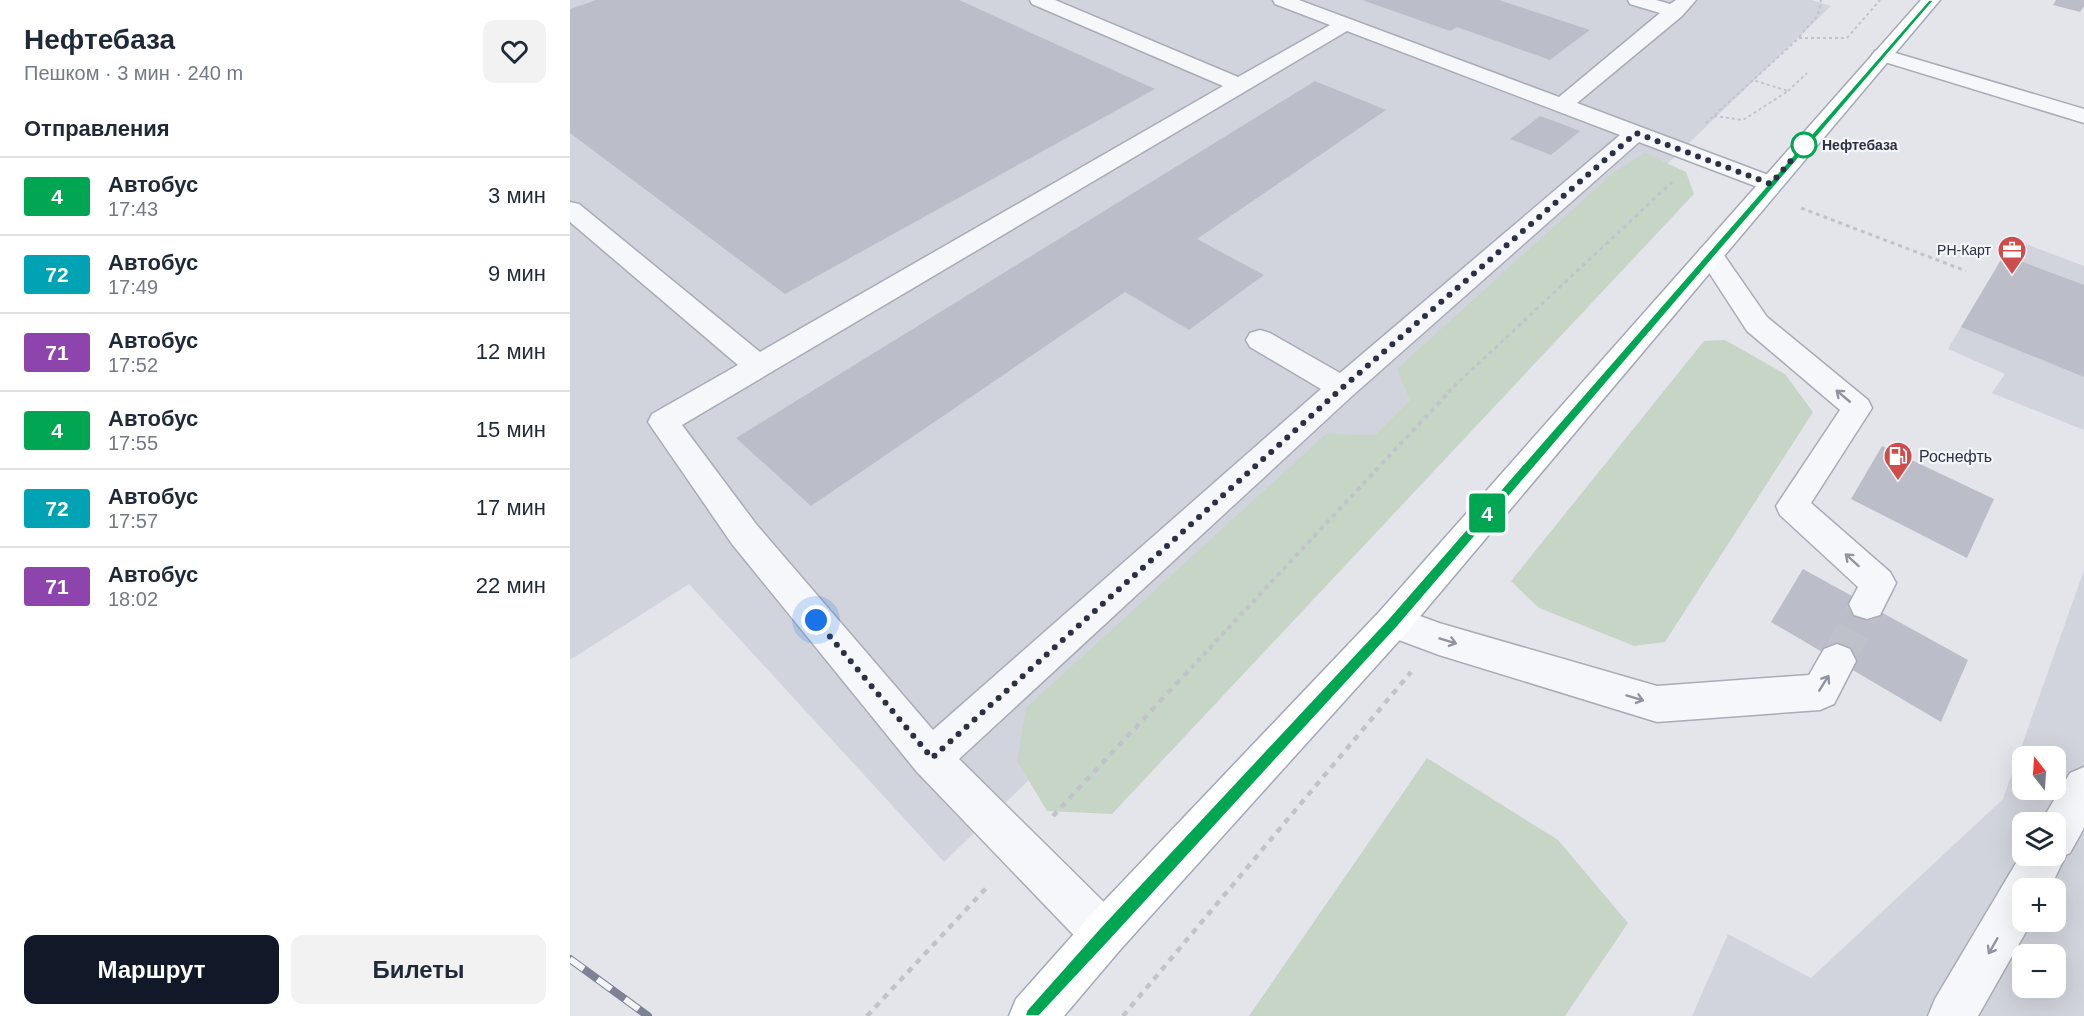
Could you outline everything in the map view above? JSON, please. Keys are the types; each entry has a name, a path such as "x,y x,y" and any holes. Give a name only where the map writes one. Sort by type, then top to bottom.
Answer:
{"main road":[{"path":"1033,1016 1104,934 1393,622 1931,0"}],"lane":[{"path":"1039,0 1236,84"},
{"path":"1282,0 1771,184"},
{"path":"1637,0 1681,6"},
{"path":"1562,105 1681,6"},
{"path":"1104,934 932,758 744,534 663,422 1236,84 1345,24"},
{"path":"1882,55 2084,116"},
{"path":"932,758 1342,388 1636,133"},
{"path":"570,209 758,366"},
{"path":"1710,254 1757,324 1857,408 1792,506 1878,583 1867,604"},
{"path":"1260,340 1342,388"},
{"path":"1393,622 1439,639 1657,704 1820,692 1837,661"},
{"path":"2066,819 2084,788"},
{"path":"1952,1016 2012,912"}],"path":[{"path":"867,1016 1457,383 1689,166 1680,150 1713,116 1799,38 1818,15 1821,0"},
{"path":"1799,38 1847,38 1880,0"},
{"path":"1713,116 1743,120 1788,91 1807,74"},
{"path":"1753,80 1788,91"},
{"path":"1794,205 1966,271"}],"shaded area":[{"path":"570,0 1811,0 1831,6 944,862 689,584 570,660"},
{"path":"2013,239 2084,266 2084,430 1992,393 2005,374 1948,349"},
{"path":"2084,570 2084,1016 1692,1016 1728,934 1811,978 2003,799 2012,774 2012,800 2066,800 2066,746 2022,746"}],"green space":[{"path":"1645,153 1686,172 1694,194 1112,814 1047,811 1017,761 1026,708 1326,434 1375,435 1410,400 1397,369 1614,172"},
{"path":"1725,340 1785,374 1813,412 1665,642 1634,646 1539,608 1511,581 1704,341"},
{"path":"1427,758 1558,840 1628,923 1565,1016 1249,1016"}],"building":[{"path":"596,0 959,0 1155,89 785,294 570,133 570,9"},
{"path":"1362,0 1499,0 1590,30 1550,60 1457,27 1450,31"},
{"path":"2056,0 2084,0 2084,6 2080,12 2053,5"},
{"path":"1315,81 1386,110 1197,239 1264,275 1189,330 1125,292 811,506 736,438"},
{"path":"1540,116 1580,131 1551,155 1510,139"},
{"path":"2004,255 2084,285 2084,377 1961,327"},
{"path":"1882,446 1994,499 1967,558 1851,499"},
{"path":"1803,569 1968,660 1941,722 1771,622"}],"tunnel":[{"path":"1837,661 1867,604"}],"railway":[{"path":"570,959 648,1016"}],"bus line":[{"name":"4","path":"1033,1016 1104,934 1393,622 1931,0"}],"place":[{"name":"Нефтебаза","path":"1804,145"},
{"name":"РН-Карт","path":"2012,276"},
{"name":"Роснефть","path":"1898,482"}],"route":[{"path":"816,620 932,758 1342,388 1636,133 1771,184 1810,138 1804,145"}]}
